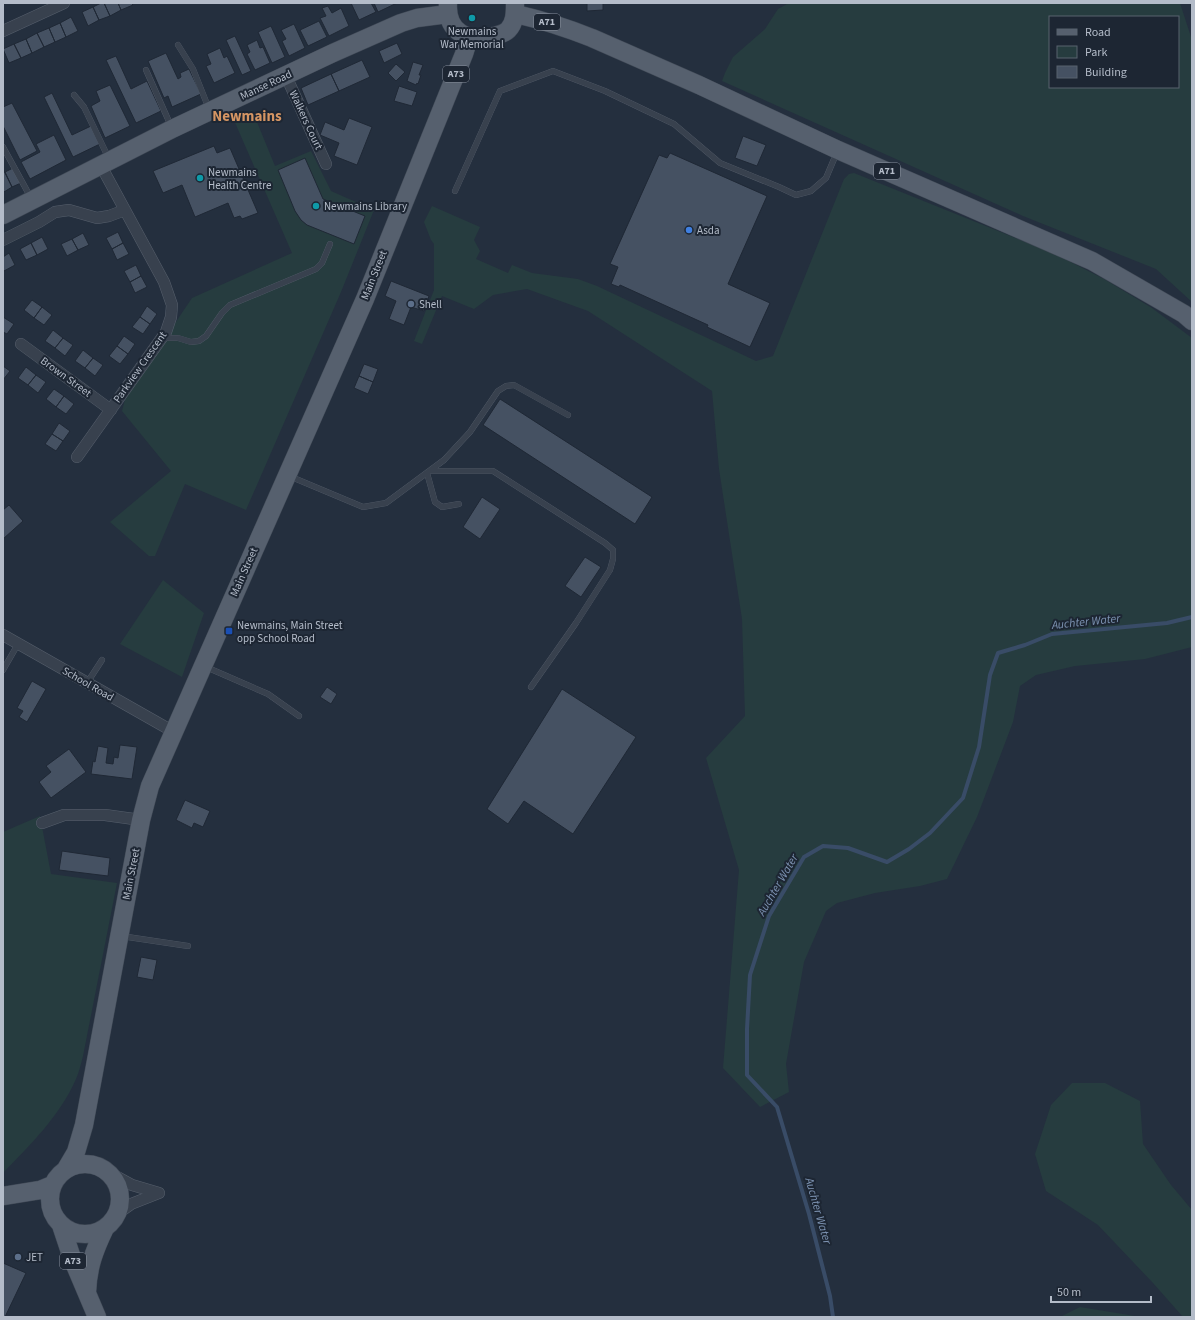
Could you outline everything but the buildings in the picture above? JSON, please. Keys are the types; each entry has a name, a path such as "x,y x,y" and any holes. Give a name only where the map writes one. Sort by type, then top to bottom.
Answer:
{"main road":[{"path":"448,8 457,31 469,38 480,39 500,35 508,30 512,24 515,9"},
{"name":"Manse Road","path":"3,214 104,162 210,111 401,23 448,8"},
{"name":"A71","path":"515,9 536,19 587,36 699,85 838,150 1092,260 1184,314 1192,321"},
{"name":"Main Street","path":"66,1169 76,1152 84,1125 141,820 150,786 365,299 464,54 469,38"},
{"name":"Main Street","path":"84,1125 86,1141 94,1157 106,1170"},
{"path":"66,1169 74,1165 84,1163 93,1164 106,1170"},
{"name":"A73","path":"66,1169 58,1176 52,1185 50,1207 58,1221 97,1317"},
{"name":"A73","path":"87,1295 90,1262 105,1228 112,1222 117,1214 120,1204 120,1193 117,1182 106,1170"},
{"path":"11,1194 40,1190 52,1185"},
{"path":"11,1194 34,1199 44,1205 58,1221 71,1232 82,1234 94,1233 105,1228"}],"street":[{"path":"3,31 64,3"},
{"name":"Walkers Court","path":"286,76 326,164"},
{"name":"Parkview Crescent","path":"77,457 162,338 171,318 172,306 164,282 125,210 104,162"},
{"path":"3,240 55,212 69,210 97,218 109,216 125,210"},
{"name":"Brown Street","path":"21,344 111,410"},
{"name":"School Road","path":"3,635 174,732"},
{"path":"42,823 64,815 105,815 141,820"},
{"path":"106,1170 132,1185 159,1193 131,1204 117,1214"}],"lane":[{"path":"178,44 193,69 210,111"},
{"path":"146,70 172,129"},
{"path":"455,191 500,91 553,71 605,92 674,124 720,163 796,195 811,191 826,178 838,150"},
{"path":"74,96 84,107 104,162"},
{"path":"3,147 32,200"},
{"path":"162,338 178,338 191,342 199,341 206,336 222,313 230,305 316,268 322,263 330,244"},
{"path":"287,475 363,508 386,503 444,460 470,432 498,391 506,386 514,385 568,415"},
{"path":"428,472 493,470 605,543 613,550 613,559 610,570 532,687"},
{"path":"428,472 435,502 442,507 458,504"},
{"path":"3,670 18,644"},
{"path":"87,683 102,660"},
{"path":"203,666 268,694 299,716"},
{"path":"120,936 188,946"}],"green space":[{"path":"789,3 1180,3 1192,40 1192,302 1156,269 1023,216 722,81 733,57 765,29 778,9"},
{"path":"252,110 275,166 311,151 331,191 374,210 341,292 246,510 185,484 155,556 149,556 110,522 171,471 122,411 126,396 192,298 292,253 233,118"},
{"path":"854,173 1053,253 1104,279 1152,308 1192,338 1192,647 1145,659 1075,666 1036,675 1020,686 1013,722 977,817 947,879 920,886 875,893 837,903 826,911 804,962 786,1064 789,1092 760,1107 723,1068 739,870 706,758 745,716 742,619 719,469 712,391 588,311 527,289 493,295 474,309 442,296 422,344 414,341 434,290 434,244 424,222 432,206 480,227 474,240 480,251 476,259 508,273 512,265 532,273 578,279 597,286 756,361 773,356 844,179 849,174"},
{"path":"163,580 204,613 182,677 120,644"},
{"path":"40,816 51,874 117,883 83,1056 77,1076 69,1093 53,1118 34,1141 3,1173 3,832"},
{"path":"1072,1083 1105,1083 1140,1101 1143,1144 1171,1185 1192,1210 1192,1317 1183,1317 1098,1225 1046,1191 1035,1154 1051,1105"},
{"path":"1080,1307 1135,1316 1136,1317 1060,1317"}],"waterway":[{"name":"Auchter Water","path":"833,1317 830,1296 809,1214 777,1107 747,1075 747,1029 750,975 769,916 804,857 823,846 848,848 887,862 909,849 930,833 963,798 979,747 990,675 998,653 1025,645 1052,634 1167,623 1192,617"}],"place":[{"name":"Newmains War Memorial","path":"472,18"},
{"name":"Newmains Health Centre","path":"200,178"},
{"name":"Newmains Library","path":"316,206"},
{"name":"Asda","path":"689,230"},
{"name":"Shell","path":"411,304"},
{"name":"Newmains, Main Street opp School Road","path":"229,631"},
{"name":"JET","path":"18,1257"}],"district":[{"name":"Newmains","path":"247,116"}]}
